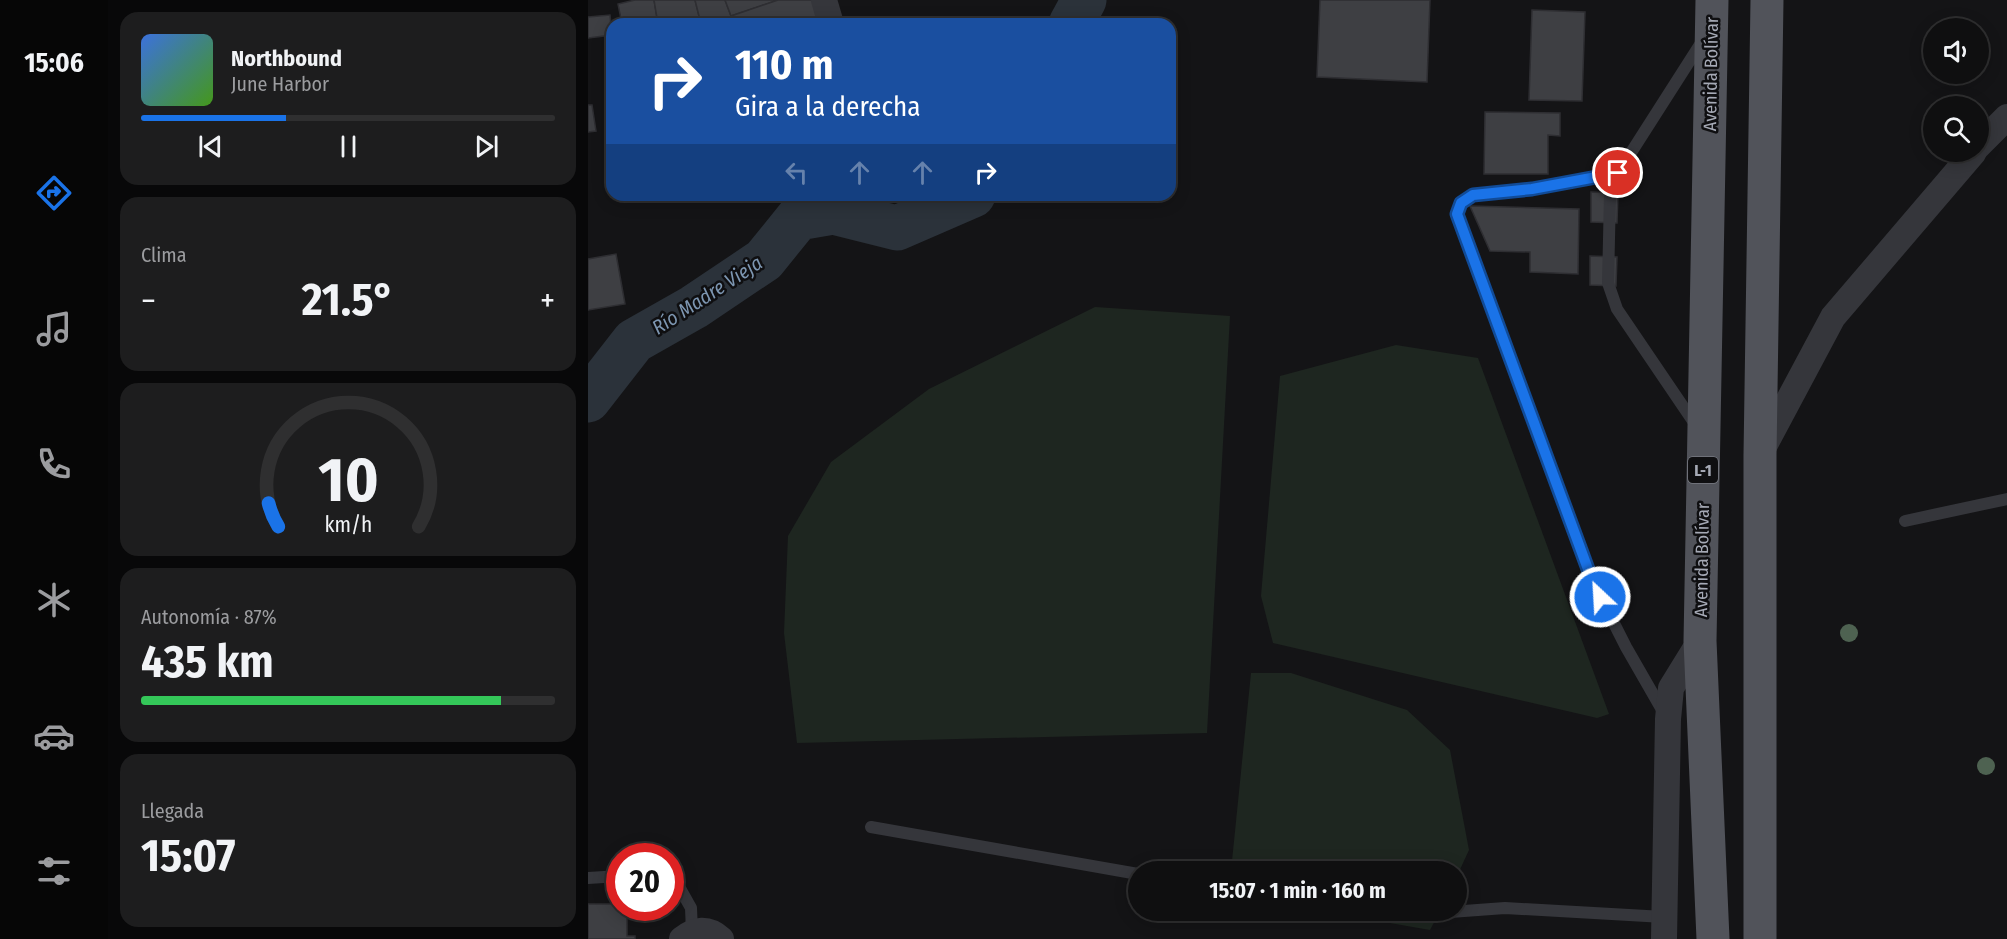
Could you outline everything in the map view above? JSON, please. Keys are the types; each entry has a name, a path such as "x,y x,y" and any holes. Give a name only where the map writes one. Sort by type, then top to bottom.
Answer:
{"main road":[{"path":"1760,939 1760,455 1767,0"},
{"name":"Avenida Bolívar","path":"1712,13 1700,641 1713,939"}],"street":[{"path":"824,0 829,18"},
{"path":"1989,135 2007,117"},
{"path":"1760,455 1833,317 1965,162"},
{"path":"1664,928 1668,719 1671,688 1700,641"},
{"path":"687,935 703,930 714,933 721,939"}],"lane":[{"path":"1704,438 1617,309 1608,283 1610,195 1618,173 1712,13"},
{"path":"1618,173 1532,189 1473,195 1461,203 1457,214 1592,580 1626,647 1668,719"},
{"path":"1905,521 2007,499"},
{"path":"871,827 1128,872"},
{"path":"588,878 606,877"},
{"path":"684,897 691,908 687,935"},
{"path":"1467,911 1505,908 1664,928"}],"shaded area":[{"path":"1095,307 1230,316 1207,733 797,743 784,633 788,536 831,462 929,389"},
{"path":"1396,345 1478,358 1609,714 1597,718 1273,643 1261,596 1280,376"},
{"path":"1251,673 1291,673 1407,710 1450,750 1469,850 1464,861 1232,861"},
{"path":"1378,921 1435,921 1430,930"}],"building":[{"path":"635,0 654,0 657,18 621,18 618,4"},
{"path":"654,0 695,0 700,18 657,18"},
{"path":"695,0 725,0 732,18 700,18"},
{"path":"725,0 778,0 731,16"},
{"path":"778,0 813,0 819,18 732,18 731,16"},
{"path":"1320,0 1430,0 1427,82 1317,77"},
{"path":"1532,10 1585,12 1582,101 1529,100"},
{"path":"610,15 610,18 606,18 606,36 588,38 588,17"},
{"path":"588,105 592,105 596,131 588,132"},
{"path":"1485,112 1560,113 1560,136 1548,135 1548,174 1484,174"},
{"path":"1591,192 1618,193 1617,223 1591,222"},
{"path":"1470,206 1579,209 1578,274 1530,272 1530,252 1490,251"},
{"path":"616,254 625,304 588,310 588,259"},
{"path":"1590,256 1617,257 1616,286 1590,285"},
{"path":"588,904 606,904 606,921 627,921 627,936 635,936 635,939 588,939"}],"waterway":[{"name":"Río Madre Vieja","path":"1074,18 1084,0"},
{"name":"Río Madre Vieja","path":"588,400 634,341 694,307 764,260 798,218 833,212 897,228 959,201"}],"route":[{"path":"1600,597 1457,214 1461,203 1473,195 1532,189 1618,173"}]}
